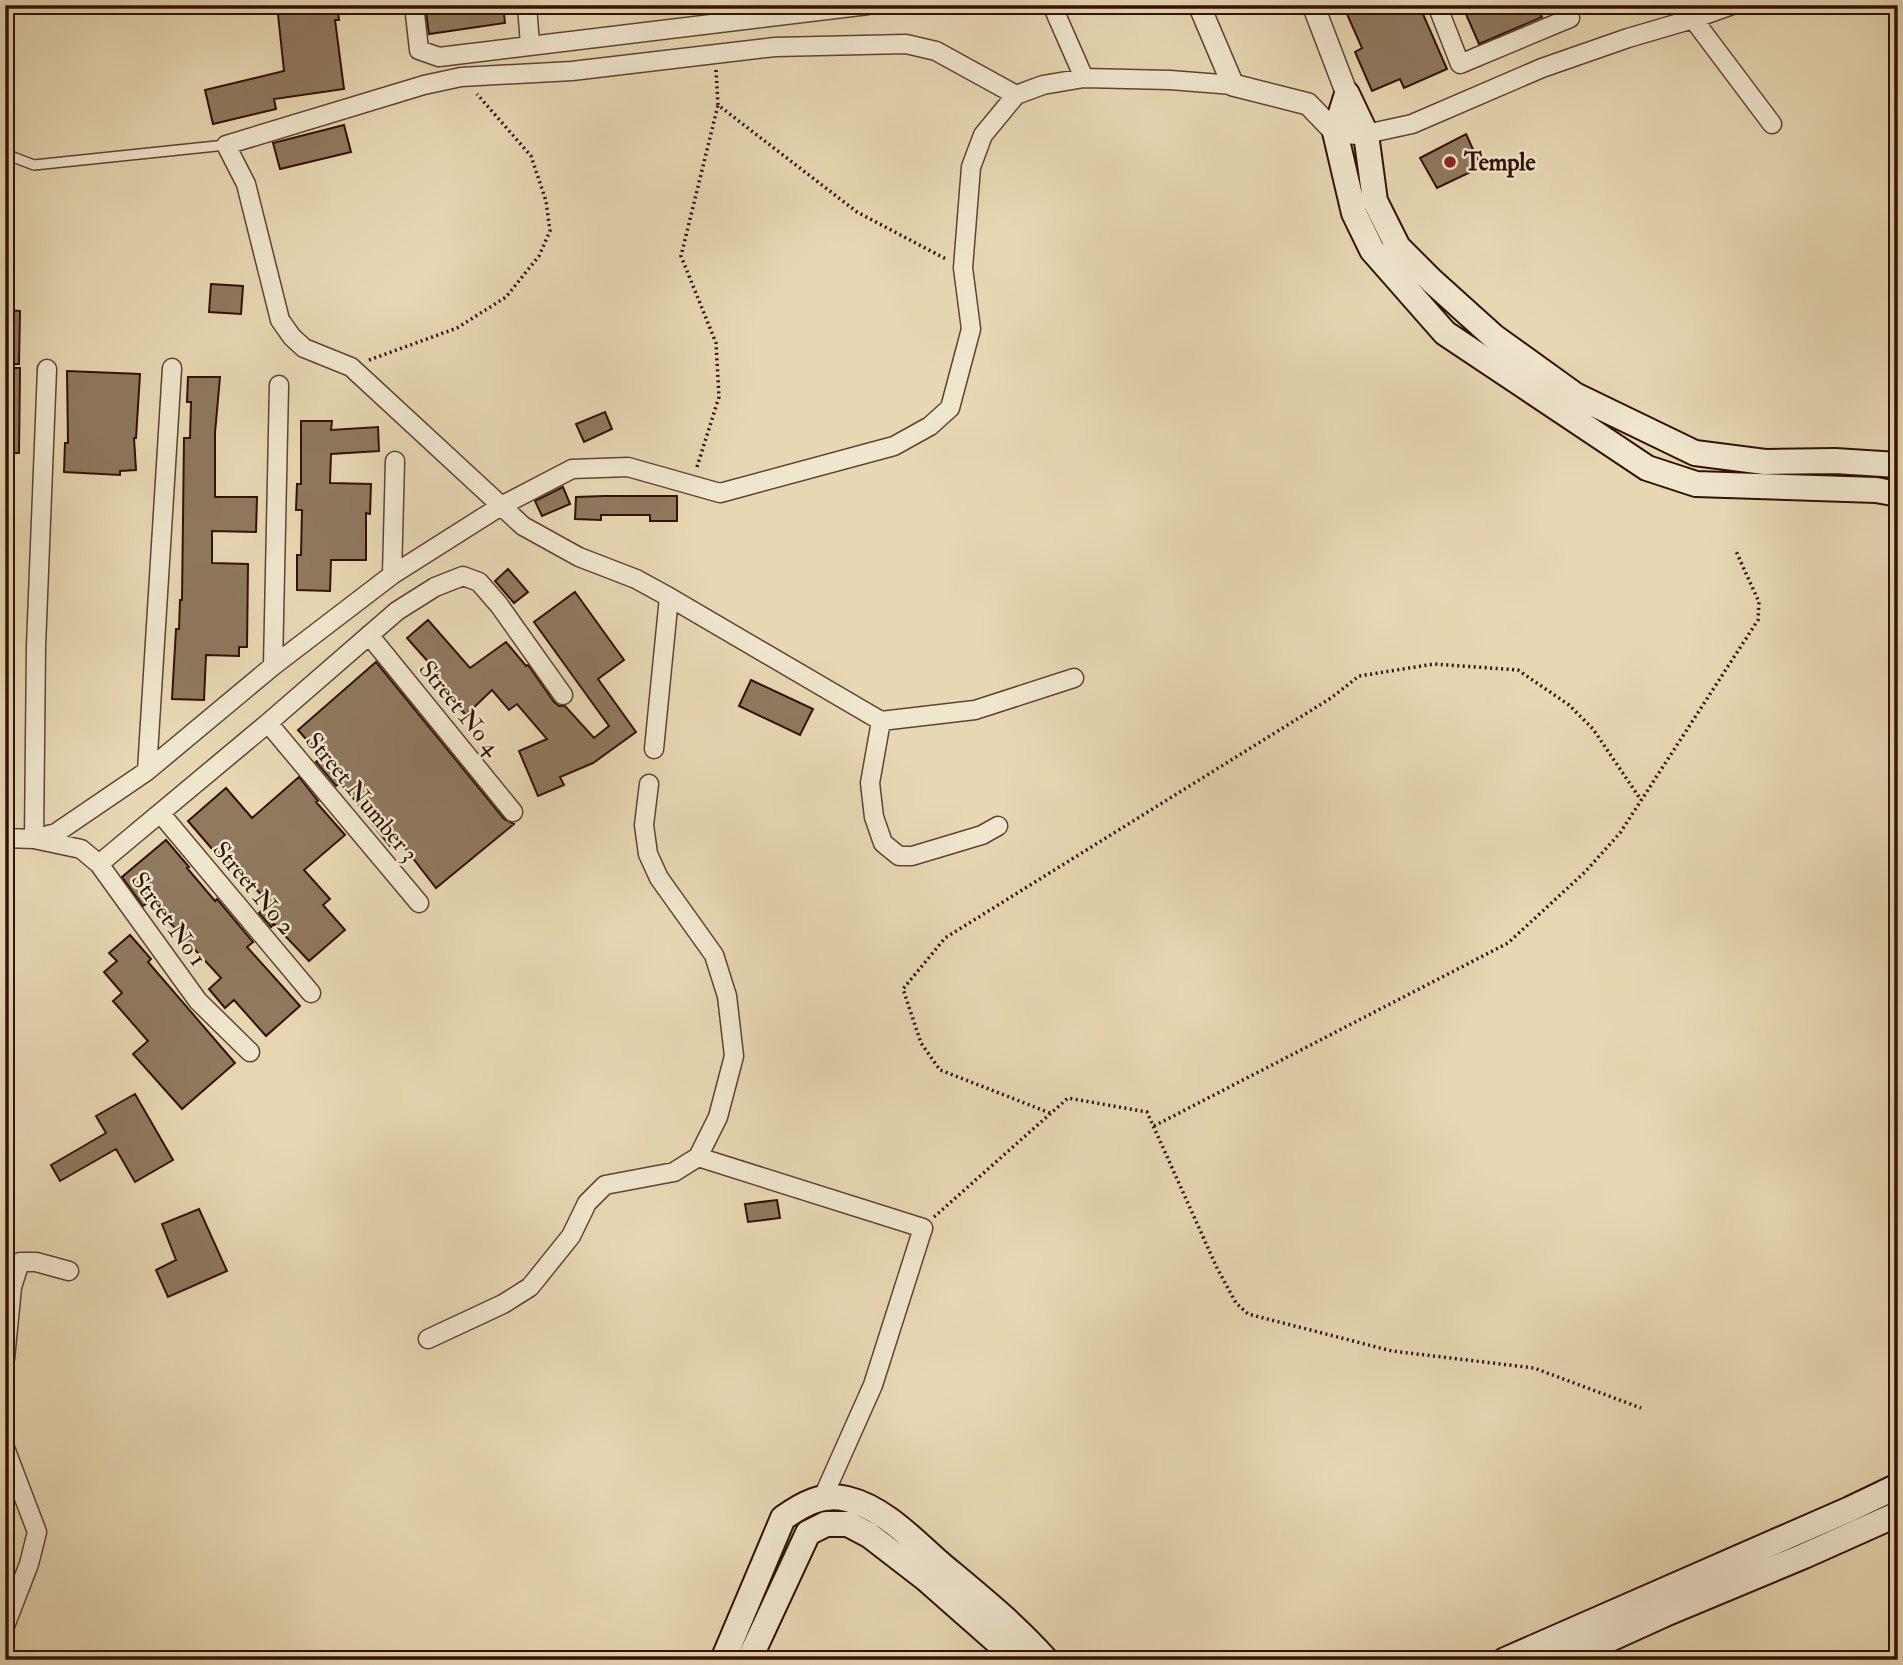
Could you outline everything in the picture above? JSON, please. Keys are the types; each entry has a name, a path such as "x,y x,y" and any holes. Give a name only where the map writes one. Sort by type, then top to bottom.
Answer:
{"main road":[{"path":"1347,94 1335,132 1354,213 1372,250 1445,333 1647,468 1696,484 1877,490 1898,494"},
{"path":"1347,94 1366,134 1375,201 1398,247 1493,336 1575,395 1695,453 1765,462 1835,461 1898,465"},
{"path":"1505,1660 1850,1510 1898,1486"},
{"path":"723,1660 783,1518 801,1505 823,1497 848,1499 877,1511 987,1602 1046,1660"},
{"path":"1564,1660 1898,1514"},
{"path":"749,1660 808,1533 826,1524 848,1524 869,1535 926,1579 1018,1660"}],"street":[{"path":"414,5 419,50 439,57 721,14 868,5"},
{"path":"527,5 530,45"},
{"path":"1052,5 1084,78"},
{"path":"1199,5 1233,85"},
{"path":"1313,5 1347,94"},
{"path":"1437,5 1460,64 1570,19 1565,5"},
{"path":"5,838 34,839 56,833 147,771 273,666 392,575 501,506 572,469 628,467 720,493 894,446 930,426 950,408 971,329 963,268 971,167 983,135 1016,95 1043,85 1084,78 1233,85 1308,104 1335,132 1366,134 1412,124 1542,68 1732,5"},
{"path":"1693,19 1772,124"},
{"path":"1016,95 936,51 906,44 775,47 572,71 461,77 424,85 226,145 246,184 280,320 292,337 304,348 351,367 523,526 579,557 636,579 881,721 975,710 1074,678"},
{"path":"147,771 172,368"},
{"path":"34,839 36,646 47,369"},
{"path":"273,666 279,385"},
{"path":"392,575 395,461"},
{"path":"99,864 397,611 435,587 463,576 479,582 499,605 563,695"},
{"path":"654,749 669,597"},
{"name":"Street No 4","path":"369,635 513,812"},
{"path":"881,721 870,783 874,817 883,843 899,856 912,856 982,835 998,826"},
{"name":"Street Number 3","path":"268,723 419,903"},
{"path":"428,1339 503,1304 530,1287 571,1236 587,1203 605,1185 674,1172 698,1157 718,1117 734,1056 727,996 714,955 659,878 648,854 644,825 649,784"},
{"name":"Street No 2","path":"161,814 311,993"},
{"name":"Street No 1","path":"34,839 81,849 99,864 198,1000 250,1052"},
{"path":"698,1157 922,1228 873,1385 823,1497"},
{"path":"5,1359 12,1287 20,1262 36,1262 69,1271"},
{"path":"5,1448 37,1532 29,1564 5,1626"}],"lane":[{"path":"5,154 34,165 226,145"}],"path":[{"path":"691,486 719,397 716,343 681,256 719,105 715,55"},
{"path":"351,367 457,328 506,297 539,256 550,231 546,201 531,156 461,77"},
{"path":"719,105 857,212 963,268"},
{"path":"1154,1126 1508,943 1585,872 1620,833 1758,620 1759,602 1735,549"},
{"path":"1050,1113 940,1070 921,1044 904,989 945,938 1331,698 1359,676 1434,664 1518,670 1569,705 1592,729 1641,800"},
{"path":"922,1228 1068,1098 1147,1112 1217,1268 1236,1303 1248,1314 1392,1351 1534,1368 1642,1408"}],"building":[{"path":"277,5 337,5 339,20 335,20 344,89 274,99 276,109 213,124 205,90 284,71"},
{"path":"425,5 503,5 505,23 429,34"},
{"path":"1343,5 1419,5 1447,69 1404,88 1400,79 1372,91 1355,52 1362,48"},
{"path":"1462,5 1537,5 1542,17 1479,44"},
{"path":"344,125 351,152 280,169 273,143"},
{"name":"Temple","path":"1466,134 1481,167 1437,188 1420,158"},
{"path":"211,284 243,286 241,314 209,312"},
{"path":"5,310 20,311 19,364 5,364"},
{"path":"5,368 20,368 19,453 5,453"},
{"path":"67,371 140,374 134,438 136,470 120,471 120,475 64,472 65,443 68,443"},
{"path":"188,377 220,377 215,433 215,497 257,497 256,532 212,531 212,563 248,564 247,647 239,647 239,656 206,655 204,700 172,699 176,629 179,629 182,600 184,438 190,438 191,402 187,402"},
{"path":"605,412 612,429 584,442 576,424"},
{"path":"301,421 332,421 331,430 378,427 379,451 331,454 330,483 371,484 370,514 366,513 366,560 331,560 330,591 297,590 297,555 301,555 302,510 296,510 297,484 301,484"},
{"path":"563,487 570,504 542,516 535,501"},
{"path":"677,496 677,521 650,521 650,515 601,515 601,520 575,519 576,497"},
{"path":"508,569 528,592 514,603 495,581"},
{"path":"575,592 624,660 598,679 636,732 593,763 560,777 564,785 538,796 519,751 547,739 517,704 509,710 492,690 466,715 450,699 452,697 436,677 439,674 407,638 428,620 470,668 506,642 526,666 528,665 554,702 565,706 594,738 609,726 534,622"},
{"path":"376,662 504,819 514,824 436,888 398,839 390,846 340,783 336,786 316,762 322,757 298,730"},
{"path":"751,680 813,709 800,735 739,706"},
{"path":"299,777 318,801 316,802 345,835 304,870 330,899 323,905 345,930 309,961 274,924 271,927 259,913 269,904 242,873 237,878 188,821 226,788 252,818"},
{"path":"166,840 215,901 217,899 253,942 247,947 300,1006 266,1036 234,1000 225,1008 209,989 221,978 150,901 143,906 122,877"},
{"path":"130,935 151,959 148,962 235,1063 182,1109 133,1054 148,1041 113,1001 122,993 104,972 117,961 109,953"},
{"path":"135,1094 173,1160 135,1182 116,1149 60,1181 51,1165 106,1133 96,1116"},
{"path":"777,1200 780,1218 748,1222 745,1204"},
{"path":"199,1209 227,1271 168,1297 156,1270 176,1260 162,1224"}],"place":[{"name":"Temple","path":"1450,162"}]}
